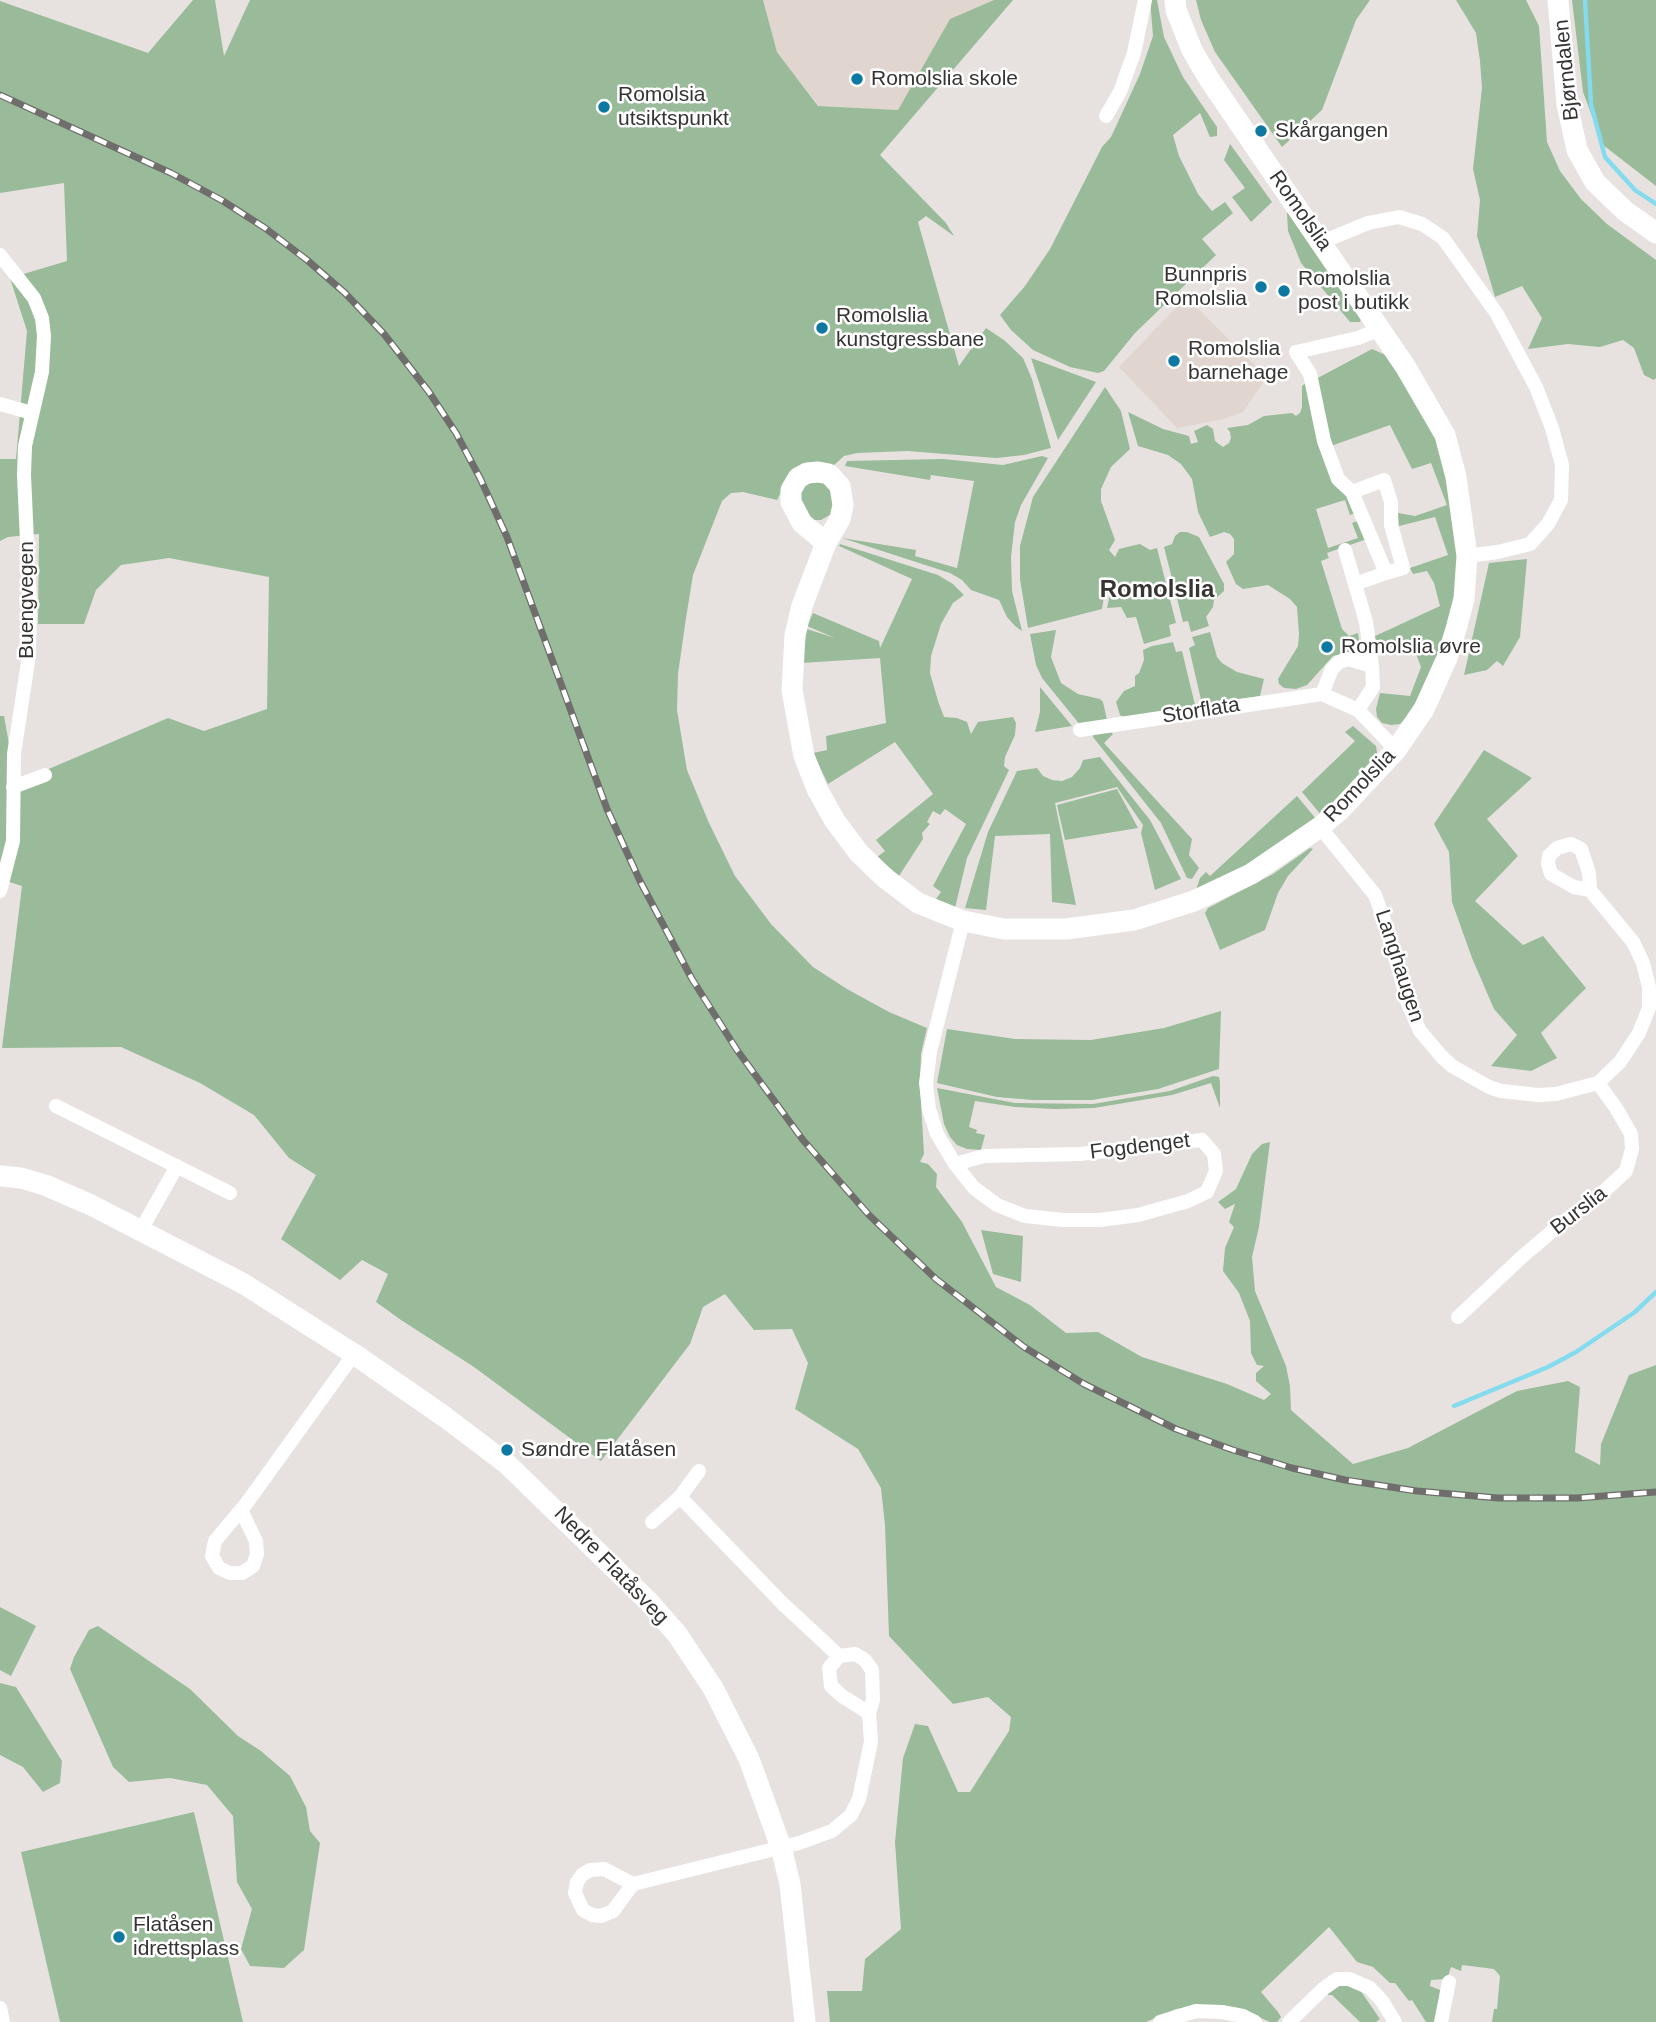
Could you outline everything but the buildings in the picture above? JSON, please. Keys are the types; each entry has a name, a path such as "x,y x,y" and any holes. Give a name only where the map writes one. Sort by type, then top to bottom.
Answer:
{"street":[{"path":"1106,116 1120,92 1134,53 1145,0"},
{"name":"Romolslia","path":"826,543 802,606 795,635 792,690 804,756 817,789 835,821 859,853 885,878 918,903 963,921 1004,929 1066,929 1134,920 1194,901 1251,874 1320,827 1340,810 1396,750 1424,709 1447,658 1464,598 1467,556 1456,477 1445,435 1412,377 1209,79 1192,50 1176,10 1175,0"},
{"name":"Bjørndalen","path":"1558,0 1567,104 1577,150 1595,182 1625,211 1656,233"},
{"path":"1322,242 1368,223 1399,217 1422,224 1443,238 1497,314 1536,387 1552,428 1562,465 1560,500 1548,524 1530,544 1467,556"},
{"name":"Buengvegen","path":"0,256 34,298 42,318 44,336 42,372 26,446 24,475 30,607 29,655 14,754 13,841 0,891"},
{"path":"1380,329 1358,338 1296,352 1310,374 1324,441 1338,479 1352,492 1386,573"},
{"path":"0,404 32,414"},
{"path":"1352,492 1384,480 1391,502 1391,525 1402,568 1355,584"},
{"path":"1345,550 1366,622 1372,666 1373,687 1358,710"},
{"path":"1372,666 1348,659 1339,662 1332,669 1322,694 1358,710 1396,750"},
{"name":"Storflata","path":"1080,730 1322,694"},
{"path":"13,787 45,775"},
{"name":"Langhaugen","path":"1320,827 1375,895 1390,934 1408,1004 1420,1031 1442,1057 1489,1087 1513,1094 1556,1094 1598,1083"},
{"path":"1590,890 1633,942 1643,962 1649,987 1649,1007 1637,1037 1620,1062 1598,1083"},
{"name":"Fogdenget","path":"955,1164 984,1156 1080,1154 1202,1140 1214,1154 1216,1171 1207,1192 1175,1206 1100,1220 1025,1216 997,1205 974,1188 955,1164 937,1134 929,1109 926,1083 930,1052 963,921"},
{"name":"Burslia","path":"1458,1317 1523,1256 1626,1171 1632,1149 1631,1134 1598,1083"},
{"path":"57,1106 230,1193"},
{"path":"141,1230 177,1166"},
{"name":"Nedre Flatåsveg","path":"0,1176 22,1178 45,1185 141,1230 244,1284 354,1354 507,1464 648,1601 677,1634 713,1688 749,1759 781,1847 790,1884 805,2022"},
{"path":"241,1510 354,1354"},
{"path":"652,1522 680,1497 699,1471"},
{"path":"680,1497 782,1603 839,1656"},
{"path":"633,1884 781,1847 832,1831 851,1815 859,1799 871,1742 869,1713 873,1700 872,1670 865,1660 855,1654 839,1656 829,1668 831,1686 869,1713"},
{"path":"1289,2022 1330,1984 1337,1979 1349,1979 1370,1988 1395,2022"},
{"path":"1441,2022 1449,1982"},
{"path":"0,2008 3,2022"},
{"path":"1160,2022 1196,2011 1222,2012 1243,2016 1255,2022"}],"shaded area":[{"name":"Romolslia skole","path":"763,0 994,0 950,19 898,110 819,106 777,52"},
{"path":"1186,297 1267,377 1243,412 1224,419 1177,428 1119,367"}],"green space":[{"path":"193,0 215,0 224,56 250,0 763,0 777,52 818,106 898,110 950,19 994,0 1013,0 880,155 946,223 954,236 926,216 918,222 959,366 986,328 1004,340 1023,358 1032,379 1051,448 996,458 907,451 857,453 844,456 832,467 787,480 777,500 743,492 731,493 722,501 693,575 686,618 678,674 677,710 687,770 735,876 771,924 813,967 889,1012 927,1028 921,1054 924,1154 920,1162 928,1164 937,1174 936,1187 962,1222 996,1287 1030,1305 1066,1333 1098,1332 1142,1357 1227,1384 1264,1400 1271,1394 1256,1381 1256,1373 1264,1366 1257,1365 1251,1353 1250,1321 1239,1293 1223,1271 1225,1248 1234,1227 1229,1222 1235,1204 1225,1209 1218,1202 1236,1189 1252,1154 1262,1144 1270,1142 1259,1227 1252,1257 1255,1291 1286,1366 1291,1410 1353,1464 1408,1448 1517,1391 1568,1381 1580,1387 1575,1452 1600,1465 1601,1444 1629,1375 1656,1365 1656,2022 1492,2022 1494,2009 1497,2009 1500,1976 1494,1969 1462,1965 1461,1971 1451,1967 1445,1979 1431,1980 1430,1986 1440,1990 1438,2022 1426,2022 1412,2000 1409,2001 1395,1983 1390,1983 1373,1967 1357,1962 1329,1927 1261,1992 1281,2017 1277,2022 1270,2022 1245,2011 1195,2006 1176,2009 1146,2022 830,2022 827,1991 862,1991 865,1959 901,1929 895,1842 903,1758 915,1724 928,1726 958,1792 970,1792 1009,1731 1011,1717 988,1697 953,1704 889,1636 881,1488 858,1449 795,1409 808,1363 792,1329 754,1330 725,1294 703,1307 690,1344 601,1461 474,1367 376,1302 388,1274 362,1260 340,1280 281,1239 316,1175 289,1158 254,1115 200,1083 121,1047 2,1048 22,886 0,879 0,716 4,716 16,783 168,718 204,731 267,709 269,577 169,558 121,565 96,590 84,624 38,624 39,534 8,537 0,541 0,459 16,459 27,331 10,278 67,261 64,183 0,193 0,1 148,53"},
{"path":"1150,0 1157,0 1164,37 1183,77 1217,127 1217,136 1210,137 1200,113 1173,135 1179,156 1198,194 1212,211 1225,202 1233,213 1202,239 1216,255 1135,333 1104,371 1098,373 1070,367 1033,350 1011,330 1000,315 1025,286 1050,249 1102,147 1111,137 1140,74 1153,36"},
{"path":"1196,0 1370,0 1356,20 1322,110 1282,147 1215,52 1201,20"},
{"path":"1456,0 1526,0 1539,26 1547,142 1560,171 1581,199 1607,224 1656,260 1654,380 1644,375 1634,348 1623,340 1600,347 1568,344 1528,349 1542,318 1522,286 1495,297 1477,236 1480,200 1473,169 1482,88 1480,61 1476,33"},
{"path":"1572,0 1656,0 1656,186 1603,145 1583,92"},
{"path":"1230,144 1272,202 1251,222 1232,197 1245,188 1224,160"},
{"path":"1290,211 1362,317 1360,322 1350,322 1301,263 1288,231 1287,213"},
{"path":"1372,349 1390,357 1419,399 1443,455 1460,559 1449,627 1431,673 1409,715 1400,724 1391,725 1382,723 1377,717 1380,693 1410,696 1421,667 1413,646 1373,648 1373,637 1440,606 1434,583 1427,571 1413,574 1410,568 1448,555 1435,517 1399,526 1398,513 1415,516 1447,505 1431,463 1412,469 1390,425 1331,446 1314,380"},
{"path":"1031,358 1096,382 1058,440"},
{"path":"1308,381 1343,489 1356,513 1350,515 1345,500 1316,509 1328,548 1358,538 1352,523 1360,520 1367,539 1327,553 1329,558 1321,561 1342,629 1349,636 1358,633 1359,641 1355,651 1333,656 1307,685 1296,689 1284,688 1278,679 1298,646 1297,607 1290,599 1268,585 1243,589 1236,584 1226,562 1234,554 1234,539 1224,532 1210,537 1198,512 1192,479 1181,464 1168,455 1138,446 1128,412 1163,429 1189,436 1191,444 1198,442 1194,431 1207,425 1213,429 1215,441 1223,447 1231,438 1227,428 1248,425 1264,416 1292,413 1296,416 1300,413 1302,386"},
{"path":"1105,387 1121,411 1130,449 1111,467 1101,489 1101,501 1115,540 1109,550 1115,557 1119,549 1140,544 1150,550 1157,548 1176,623 1169,625 1171,636 1144,644 1136,617 1127,618 1121,607 1107,608 1112,585 1106,585 1102,609 1028,628 1020,579 1020,546 1033,497"},
{"path":"1042,456 1048,458 1021,505 1015,522 1011,557 1012,591 1022,631 1007,617 999,600 971,590 962,580 950,573 842,538 916,550 915,556 957,568 974,481 931,475 930,480 845,466 847,461 943,459 1003,465"},
{"path":"821,481 833,488 833,513 821,520 814,520 808,518 799,494 807,484"},
{"path":"1180,532 1199,537 1224,584 1224,591 1214,600 1206,617 1209,626 1191,632 1188,621 1183,622 1164,547 1172,544"},
{"path":"840,544 938,575 964,595 953,603 941,624 931,656 930,673 944,717 967,722 971,734 978,722 1013,717 1016,723 1015,735 1005,757 1004,766 1009,770 967,858 955,908 936,899 941,892 933,886 966,824 945,809 940,815 933,811 927,822 930,824 922,833 923,839 899,876 877,857 885,851 876,840 933,794 895,742 828,784 813,753 827,750 826,736 886,723 880,658 801,663 807,629 835,638 807,626 813,613 879,641 880,648 912,579 839,546"},
{"path":"1527,559 1520,637 1503,666 1497,661 1487,670 1464,675 1489,563"},
{"path":"1056,630 1051,657 1061,683 1078,694 1100,699 1107,720 1081,726 1042,678 1036,665 1030,634"},
{"path":"1210,632 1217,657 1222,663 1237,672 1264,679 1260,696 1202,704 1189,648 1195,645 1192,637"},
{"path":"1173,642 1176,652 1182,651 1195,705 1193,708 1124,717 1120,715 1116,702 1124,691 1135,686 1135,676 1144,660 1143,650"},
{"path":"1040,687 1072,726 1035,732 1040,712"},
{"path":"1353,726 1376,746 1378,759 1322,816 1302,792 1355,741 1345,732"},
{"path":"1110,731 1113,734 1104,743 1192,839 1189,855 1199,868 1192,879 1187,878 1161,823 1093,737 1093,734"},
{"path":"1484,750 1532,778 1487,819 1518,856 1475,901 1523,945 1543,936 1586,988 1541,1033 1557,1058 1531,1071 1491,1066 1517,1035 1494,1009 1472,958 1452,902 1449,852 1434,824"},
{"path":"1100,757 1150,820 1181,879 1155,890 1141,833 1143,825 1117,787 1055,803 1076,905 1052,902 1050,834 995,836 986,910 965,908 988,832 1017,771 1037,768 1043,776 1062,781 1072,777 1083,760"},
{"path":"1117,789 1138,828 1065,840 1057,805"},
{"path":"1297,796 1317,820 1270,855 1196,890 1200,878 1206,872 1210,876"},
{"path":"1310,848 1313,849 1288,876 1278,893 1265,930 1220,950 1205,913 1208,908 1273,874"},
{"path":"1221,1011 1219,1069 1158,1089 1092,1100 1033,1100 997,1097 937,1083 947,1029 1015,1039 1091,1040 1164,1028"},
{"path":"1213,1076 1219,1077 1220,1108 1211,1083 1172,1095 1094,1108 1015,1107 975,1101 969,1127 977,1130 976,1133 985,1135 981,1150 957,1145 950,1137 944,1124 937,1088 1015,1103 1093,1104 1170,1091"},
{"path":"981,1230 1023,1236 1021,1282 993,1274"},
{"path":"0,1607 36,1626 11,1676 0,1670"},
{"path":"98,1626 190,1689 238,1736 261,1751 290,1776 306,1807 310,1831 320,1843 304,1950 284,1968 250,1966 241,1949 252,1909 237,1882 233,1816 207,1785 170,1778 129,1782 113,1767 70,1669 89,1630"},
{"path":"0,1683 16,1687 62,1761 60,1783 43,1792 23,1767 0,1755"},
{"name":"Flatåsen idrettsplass","path":"194,1812 243,2022 60,2022 21,1852"},
{"path":"1345,1983 1360,1990 1380,2019 1376,2022 1360,2022 1326,1992"}],"waterway":[{"path":"1585,0 1591,104 1605,157 1635,190 1656,204"},
{"path":"1454,1406 1548,1367 1576,1352 1635,1312 1656,1292"}],"railway":[{"path":"0,95 171,173 223,201 307,260 345,293 384,334 429,392 456,433 480,478 507,537 607,809 640,881 692,979 737,1050 803,1140 869,1215 936,1279 1024,1347 1084,1384 1176,1429 1292,1468 1345,1480 1417,1491 1498,1498 1577,1498 1656,1492"}],"place":[{"name":"Romolslia skole","path":"857,79"},
{"name":"Romolsia utsiktspunkt","path":"604,107"},
{"name":"Skårgangen","path":"1261,131"},
{"name":"Bunnpris Romolslia","path":"1261,287"},
{"name":"Romolslia post i butikk","path":"1284,291"},
{"name":"Romolslia kunstgressbane","path":"822,328"},
{"name":"Romolslia barnehage","path":"1174,361"},
{"name":"Romolslia øvre","path":"1327,647"},
{"name":"Søndre Flatåsen","path":"507,1450"},
{"name":"Flatåsen idrettsplass","path":"119,1937"}],"district":[{"name":"Romolslia","path":"1157,590"}]}
